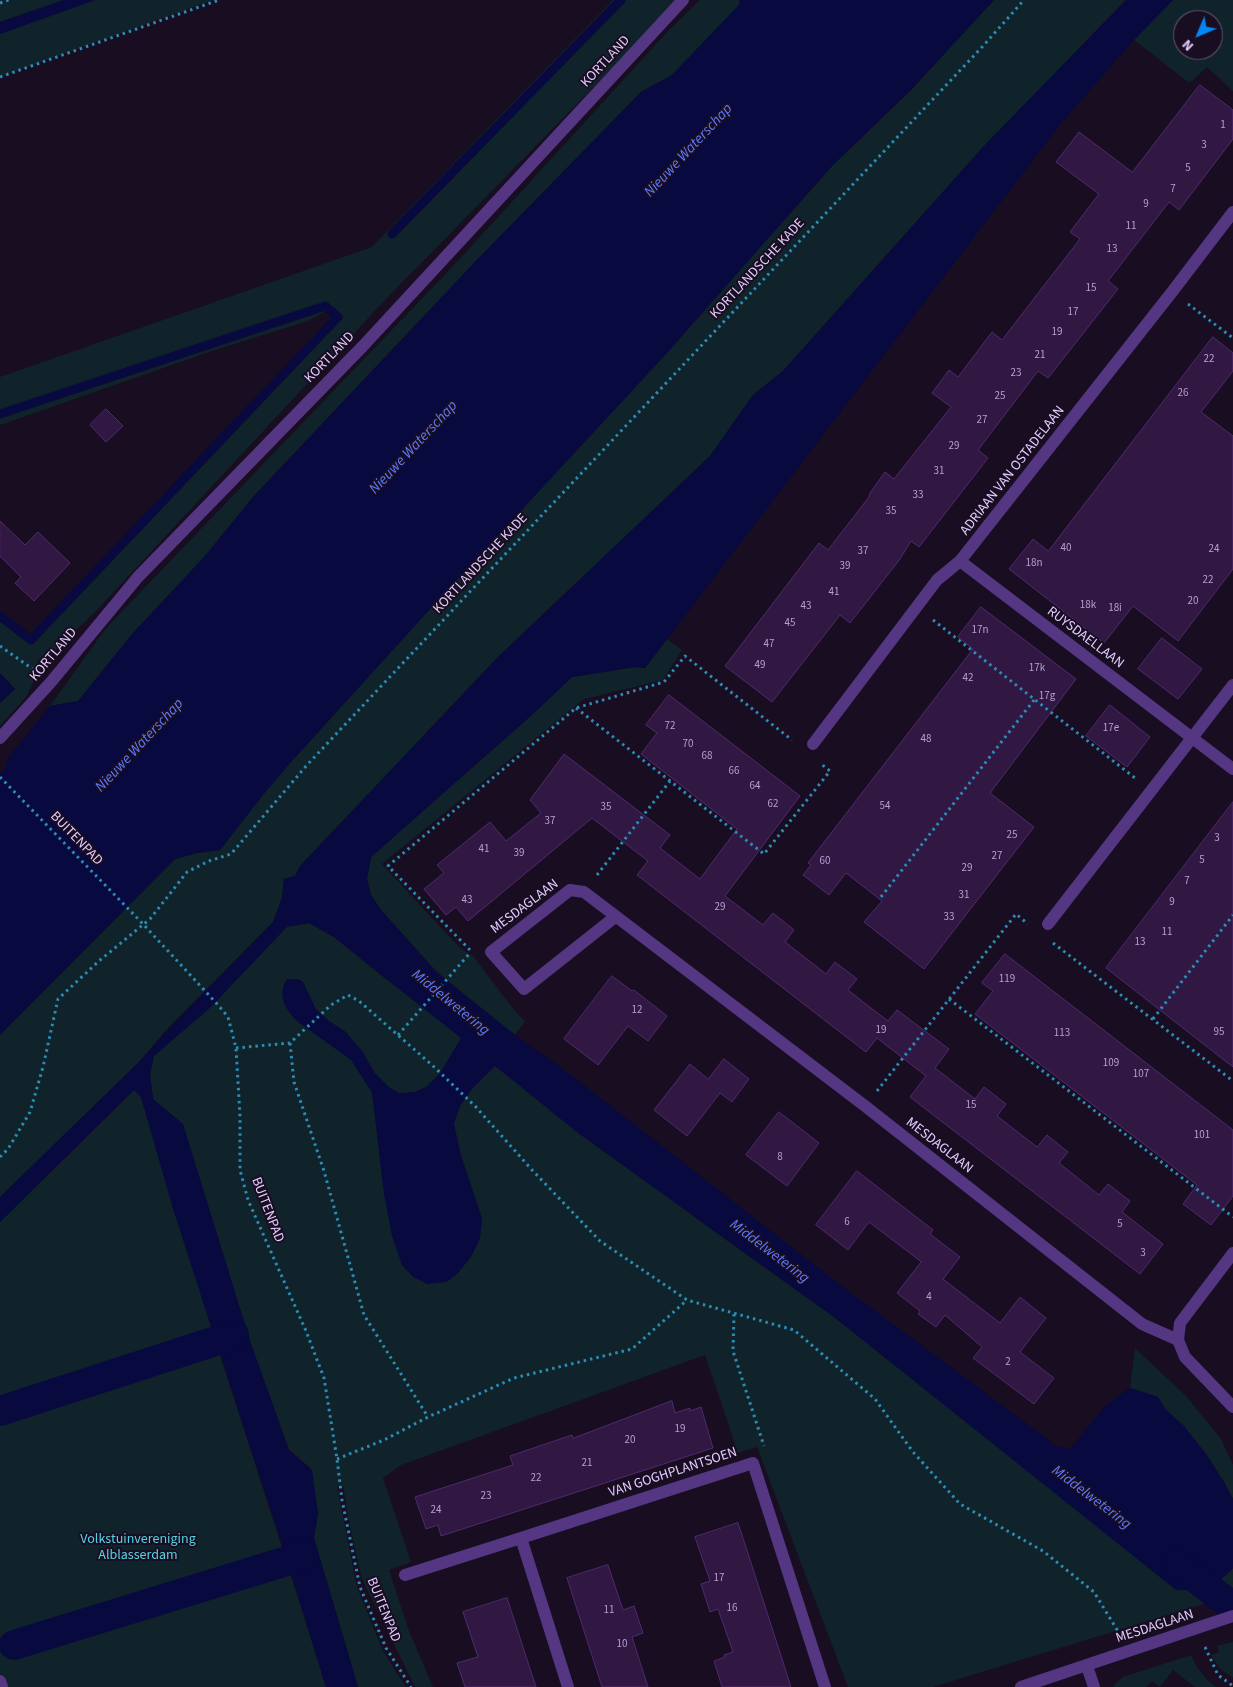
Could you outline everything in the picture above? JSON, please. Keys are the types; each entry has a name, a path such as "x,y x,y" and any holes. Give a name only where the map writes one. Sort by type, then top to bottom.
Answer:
{"street":[{"name":"KORTLAND","path":"0,738 51,682 138,577 364,346 683,0"},
{"name":"ADRIAAN VAN OSTADELAAN","path":"813,744 936,580 960,561 1233,212"},
{"name":"RUYSDAELLAAN","path":"960,561 1233,770"},
{"path":"1048,924 1233,685"},
{"name":"MESDAGLAAN","path":"615,917 524,989 492,952 570,890 584,892 865,1106 1142,1324 1178,1340"},
{"path":"1233,1253 1180,1323 1178,1340 1185,1357 1233,1407"},
{"name":"VAN GOGHPLANTSOEN","path":"405,1575 753,1463 825,1687"},
{"path":"520,1538 568,1687"},
{"name":"MESDAGLAAN","path":"1021,1687 1233,1616"},
{"path":"1087,1666 1094,1687"},
{"path":"0,1681 2,1687"}],"path":[{"path":"0,3 10,0"},
{"path":"0,77 219,0"},
{"name":"KORTLANDSCHE KADE","path":"0,1157 8,1149 30,1112 43,1067 58,999 100,960 150,919 187,872 209,861 231,854 307,765 983,46 1024,0"},
{"path":"1172,292 1233,338"},
{"path":"916,607 1151,791"},
{"path":"0,646 51,682"},
{"path":"492,952 471,951 388,866 576,708 664,682 684,656 799,745"},
{"path":"881,897 1034,700"},
{"path":"576,708 764,854 830,771 818,761"},
{"name":"BUITENPAD","path":"0,777 143,924 228,1017 236,1048 240,1116 240,1170 248,1200 306,1331 324,1378 342,1500 360,1587 386,1648 411,1687"},
{"path":"584,892 670,781"},
{"path":"865,1106 1016,914 1034,929"},
{"path":"1153,1019 1233,915"},
{"path":"1048,939 1233,1081"},
{"path":"398,1035 471,951"},
{"path":"236,1048 290,1043 331,1005 348,995 359,1001 432,1065 475,1106 532,1171 600,1241 688,1300 794,1330 874,1399 913,1452 960,1504 1044,1551 1094,1592 1130,1650"},
{"path":"949,999 1233,1216"},
{"path":"290,1043 294,1082 324,1171 364,1315 428,1417"},
{"path":"337,1459 384,1440 428,1417 514,1378 632,1348 688,1300"},
{"path":"734,1314 732,1351 766,1454 753,1463"},
{"path":"1196,1629 1218,1675 1233,1686"}],"green space":[{"path":"0,0 64,0 0,22"},
{"path":"95,0 213,0 0,77 0,34"},
{"path":"613,0 679,0 383,302 98,609 58,648 37,675 26,697 0,726 0,703 15,689 0,673 0,619 30,641 344,317 324,312 308,321 215,350 0,425 0,377 372,247"},
{"path":"700,0 739,0 740,4 672,75 641,92 473,264 253,497 205,556 133,633 78,701 50,706 106,628 456,263 669,30"},
{"path":"994,0 1126,0 983,147 783,371 753,395 710,456 498,657 300,866 295,876 284,879 282,898 273,922 166,1030 139,1062 0,1197 0,1035 175,859 197,853 220,850 291,762 833,165 911,90"},
{"path":"1173,0 1233,0 1233,91 1207,67 1192,81 1188,82 1134,40"},
{"path":"667,639 682,650 663,680 584,699 382,864 460,948 473,956 514,1010 525,1021 515,1035 437,972 381,910 371,895 367,879 371,857 572,677 635,667 645,668"},
{"path":"289,922 298,925 309,923 334,937 708,1227 834,1317 1025,1468 1192,1591 1209,1587 1233,1568 1233,1595 933,1687 848,1687 757,1447 738,1453 705,1355 401,1465 383,1478 411,1562 389,1570 409,1631 433,1687 415,1687 362,1579 349,1523 343,1485 337,1486 357,1587 383,1651 406,1687 358,1687 314,1538 318,1513 309,1467 289,1450 251,1344 195,1165 179,1121 153,1099 150,1074 154,1056 178,1035"},
{"name":"Volkstuinvereniging Alblasserdam","path":"134,1090 141,1097 185,1245 326,1687 0,1687 0,1222"},
{"path":"1135,1348 1186,1396 1221,1439 1233,1465 1233,1499 1224,1482 1184,1426 1166,1410 1158,1397 1130,1388"},
{"path":"1233,1642 1233,1678 1220,1669 1211,1655 1219,1652 1217,1646"},
{"path":"1191,1655 1201,1673 1216,1687 1195,1687 1173,1670 1160,1687 1152,1681 1146,1687 1114,1687 1123,1677"}],"water":[{"path":"64,0 95,0 0,34 0,22"},
{"name":"Nieuwe Waterschap","path":"739,0 994,0 911,90 833,165 668,352 291,762 220,850 197,853 175,859 0,1035 0,774 6,767 8,758 50,706 78,701 133,633 205,556 253,497 473,264 641,92 672,75 740,4"},
{"path":"1126,0 1173,0 1134,40 1062,122 645,668 635,667 572,677 371,857 367,879 371,895 381,910 437,973 839,1284 1058,1447 1070,1449 1106,1405 1130,1388 1158,1397 1166,1410 1184,1426 1207,1455 1233,1499 1233,1568 1214,1584 1192,1590 1176,1590 834,1317 578,1133 495,1066 472,1089 460,1106 454,1124 461,1155 482,1218 480,1239 471,1257 458,1273 447,1282 427,1284 413,1277 402,1265 392,1236 384,1194 372,1093 351,1060 298,1022 290,1013 282,997 282,991 287,979 298,979 303,982 316,1009 329,1021 345,1031 363,1052 374,1072 389,1087 399,1093 415,1092 426,1087 440,1073 461,1038 334,937 309,923 287,927 210,1008 154,1056 150,1074 153,1099 183,1124 251,1344 289,1450 312,1470 318,1513 314,1538 358,1687 326,1687 287,1560 173,1209 141,1097 134,1090 0,1222 0,1197 139,1062 273,922 282,898 284,879 295,876 300,866 498,657 710,456 753,395 783,371 983,147"},
{"path":"0,673 15,689 0,703"}],"building":[{"path":"1200,85 1233,110 1233,139 1179,210 1169,202 1108,281 1118,289 1048,378 1038,371 978,450 988,458 919,547 911,541 900,559 850,623 840,615 772,702 725,666 819,543 828,550 869,497 885,472 894,479 951,407 932,393 949,370 958,377 992,332 1002,340 1080,239 1070,232 1099,194 1056,162 1079,132 1132,172"},
{"path":"1213,337 1233,353 1233,371 1201,412 1233,436 1233,569 1178,641 1133,606 1104,643 1009,569 1033,539 1048,551"},
{"path":"106,409 123,426 106,442 90,425"},
{"path":"0,521 25,545 38,532 70,563 34,601 15,583 21,577 0,556"},
{"path":"981,607 1076,679 990,793 1034,827 924,969 864,922 882,901 846,873 829,895 803,875 811,865 808,863 973,649 958,637"},
{"path":"1162,638 1202,669 1178,699 1138,669"},
{"path":"669,695 800,796 725,896 763,925 773,913 794,930 785,942 826,974 835,962 857,979 848,990 867,1005 888,1021 897,1010 949,1049 935,1068 975,1099 984,1087 1006,1104 997,1116 1037,1147 1047,1135 1068,1152 1059,1163 1099,1195 1108,1184 1130,1201 1122,1212 1163,1244 1140,1274 910,1097 926,1076 877,1038 866,1052 827,1022 637,875 648,861 592,818 468,921 456,907 446,915 424,889 444,873 437,865 490,822 506,841 541,813 530,800 564,754 670,835 660,848 700,879 737,829 641,754 657,733 646,725"},
{"path":"1110,705 1150,737 1127,767 1086,736"},
{"path":"1233,802 1233,1067 1106,968"},
{"path":"1005,954 1233,1130 1233,1196 1211,1225 1183,1204 1197,1185 975,1014 993,991 982,983"},
{"path":"612,976 632,991 634,990 667,1016 648,1041 628,1026 598,1065 564,1039"},
{"path":"724,1059 749,1079 732,1102 720,1093 687,1136 654,1110 690,1064 708,1079"},
{"path":"779,1112 819,1143 787,1186 746,1155"},
{"path":"857,1171 933,1230 930,1234 960,1257 943,1279 1000,1323 1020,1297 1046,1318 1020,1352 1054,1378 1034,1404 973,1358 982,1347 945,1315 936,1327 918,1314 920,1311 897,1293 921,1262 919,1260 869,1222 848,1250 816,1225"},
{"path":"672,1401 675,1413 701,1407 713,1448 441,1536 438,1525 426,1529 415,1497 513,1465 510,1456 572,1435 573,1438"},
{"path":"738,1523 791,1687 722,1687 714,1661 733,1652 718,1609 710,1612 701,1584 710,1581 695,1537"},
{"path":"608,1565 623,1610 634,1606 643,1633 632,1637 648,1687 602,1687 567,1578"},
{"path":"507,1598 536,1687 465,1687 457,1663 478,1657 463,1612"}],"waterway":[{"path":"392,234 621,0"},
{"path":"0,414 325,306 338,317 31,640 0,616"},
{"path":"0,1411 234,1335"},
{"path":"14,1645 303,1556"},
{"name":"Middelwetering","path":"1176,1563 1233,1607"}]}
